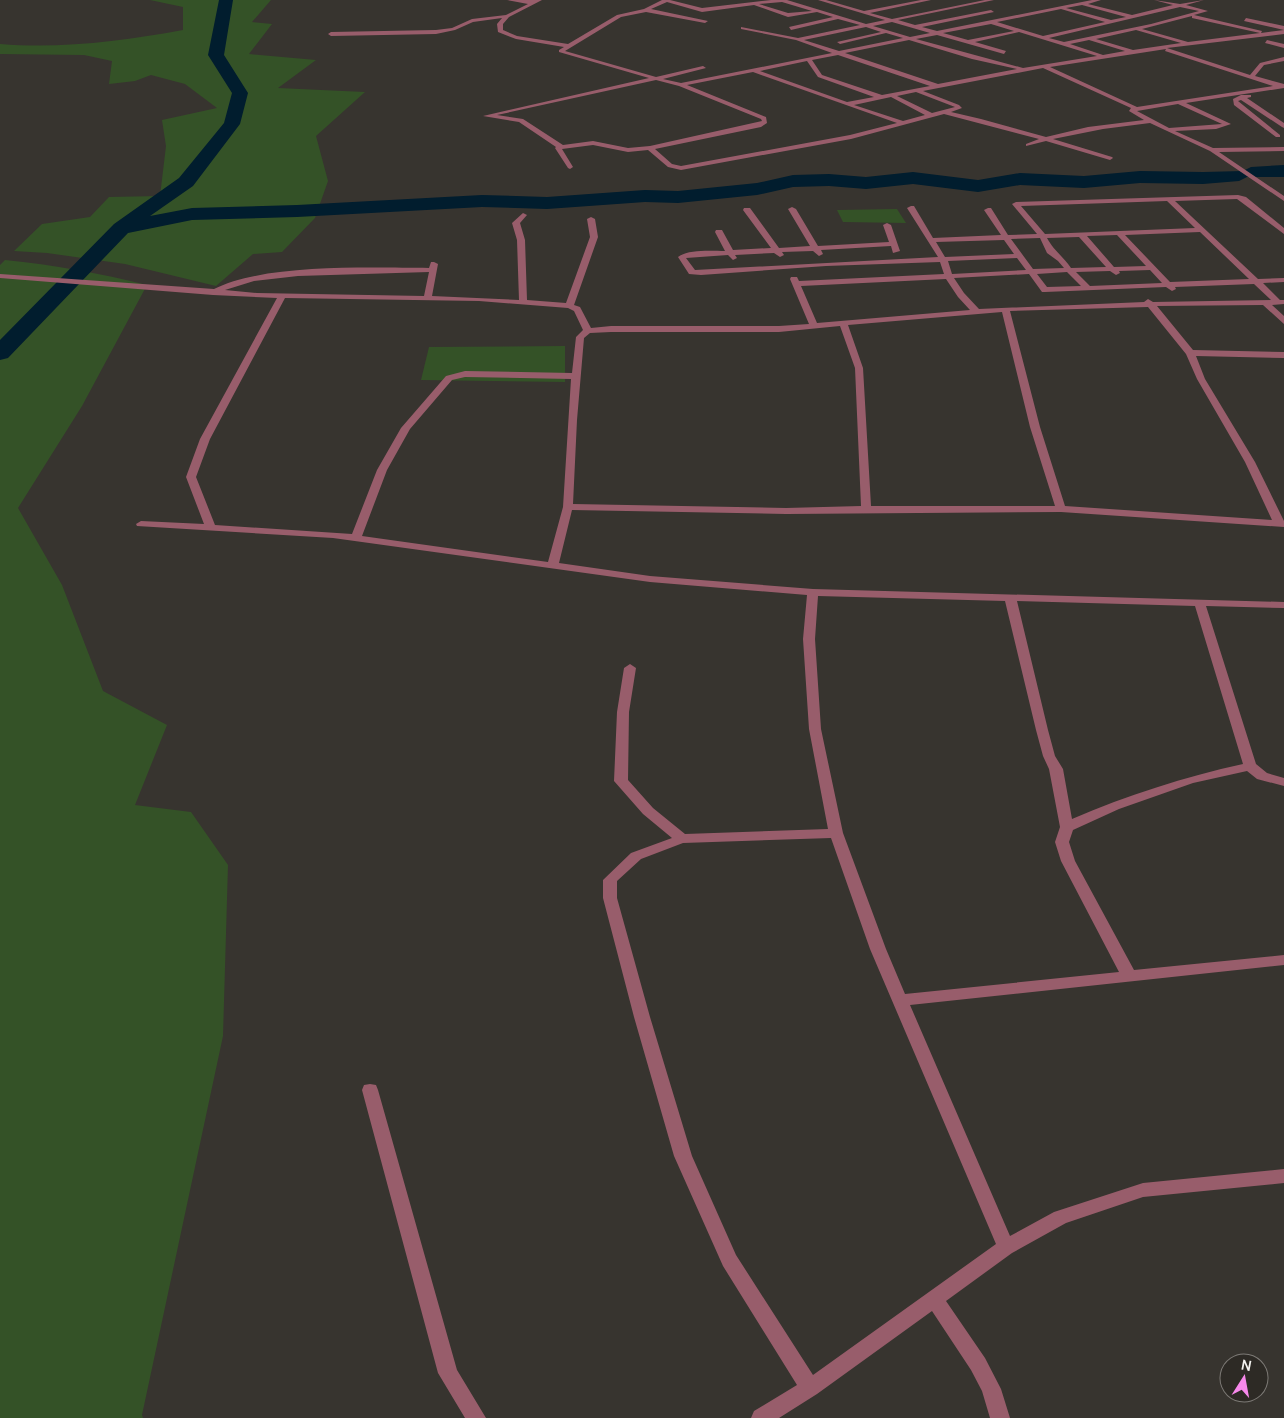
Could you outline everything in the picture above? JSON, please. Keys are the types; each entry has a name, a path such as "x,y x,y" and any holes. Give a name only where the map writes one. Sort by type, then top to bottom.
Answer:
{"street":[{"path":"509,0 533,3"},
{"path":"331,34 453,30 472,21 507,16 540,0"},
{"path":"744,0 788,15 841,6"},
{"path":"570,166 557,149 594,143 628,150 650,148 761,125 765,122 764,118 681,84 580,58 561,50 619,16 646,10 665,1 702,10 755,5 782,0 980,60 1028,70"},
{"path":"820,0 1004,52"},
{"path":"898,0 958,18"},
{"path":"791,28 929,0"},
{"path":"949,0 1012,18"},
{"path":"796,39 992,0"},
{"path":"681,84 1099,0"},
{"path":"1156,0 1214,13"},
{"path":"1042,38 1202,0"},
{"path":"1082,4 1133,17"},
{"path":"1060,8 1190,44"},
{"path":"646,10 705,21"},
{"path":"1162,10 1270,34"},
{"path":"1063,44 1136,29 1205,11"},
{"path":"840,42 991,12"},
{"path":"507,16 500,24 500,31 504,34 532,41 568,46"},
{"path":"1240,19 1284,28"},
{"path":"991,22 1107,56"},
{"path":"743,28 796,39 937,86"},
{"path":"938,48 1019,31"},
{"path":"1069,32 1134,51"},
{"path":"847,104 1134,51 1284,32"},
{"path":"1267,42 1284,46"},
{"path":"1162,48 1252,77 1278,89"},
{"path":"808,58 820,76 881,97"},
{"path":"1252,77 1262,64 1284,58"},
{"path":"1045,67 1135,108 1278,89"},
{"path":"561,147 521,120 486,116 703,68"},
{"path":"753,70 901,122"},
{"path":"1278,89 1235,100 1236,104 1282,137"},
{"path":"650,148 670,166 682,168 824,143 959,108 916,90"},
{"path":"890,95 930,115"},
{"path":"1241,97 1284,126"},
{"path":"1166,130 1216,127 1228,124 1178,102"},
{"path":"1135,108 1131,110 1166,130 1212,150 1284,200"},
{"path":"944,112 1110,158"},
{"path":"1028,145 1105,125 1150,121"},
{"path":"1212,150 1284,149"},
{"path":"1088,288 1069,270 1061,259 1050,251 1042,235 1016,204 1241,198 1284,232"},
{"path":"1169,199 1281,302"},
{"path":"911,208 942,259 949,277 961,295 977,312"},
{"path":"792,209 826,264"},
{"path":"747,210 778,250 815,327"},
{"path":"988,210 1019,256 1046,290 1284,280"},
{"path":"523,215 516,223 521,240 523,302"},
{"path":"568,306 594,237 591,220"},
{"path":"887,225 900,261"},
{"path":"930,240 1202,230"},
{"path":"719,232 741,270"},
{"path":"1119,233 1169,285 1182,303"},
{"path":"1081,234 1111,269 1152,304 1190,353 1201,379 1250,462 1281,524"},
{"path":"894,244 687,254 682,257 692,272 1019,256"},
{"path":"212,293 228,284 259,278 337,271 433,266 428,298"},
{"path":"796,284 1069,270 1153,268"},
{"path":"0,276 212,293 428,298 568,306 577,309 588,331"},
{"path":"210,527 191,477 205,439 252,350 284,295"},
{"path":"1264,302 1284,321"},
{"path":"553,564 568,507 572,420 580,337 588,331 620,329 779,329 1005,310 1182,303 1281,302"},
{"path":"1005,310 1035,427 1062,509"},
{"path":"843,324 859,368 866,509"},
{"path":"1190,353 1284,355"},
{"path":"356,538 382,470 406,428 449,378 465,374 576,376"},
{"path":"568,507 786,511 1062,509 1281,524"},
{"path":"141,524 356,538 650,579 812,592 1284,605"},
{"path":"812,592 809,638 815,730 836,833 878,949 1006,1247"},
{"path":"1010,597 1042,730 1049,756 1056,769 1067,827 1062,842 1068,861 1129,976"},
{"path":"1199,602 1250,766 1262,776 1284,782"},
{"path":"630,668 623,712 621,780 648,811 682,839"},
{"path":"1067,827 1114,806 1189,780 1250,766"},
{"path":"810,1388 729,1260 683,1156 642,1017 610,898 610,880 636,856 682,839 836,833"},
{"path":"900,1000 1284,960"},
{"path":"370,1090 448,1372 476,1418"},
{"path":"762,1418 810,1388 1006,1247 1060,1217 1143,1190 1284,1176"},
{"path":"934,1298 978,1364 991,1388 1000,1418"}],"green space":[{"path":"150,0 271,0 252,22 272,24 249,54 316,60 278,88 365,92 316,136 328,181 315,218 282,252 253,254 216,286 125,264 47,253 14,251 42,224 90,217 109,197 160,196 166,146 162,120 217,108 185,84 151,75 135,81 109,84 112,61 84,55 0,54 0,44 69,45 138,38 183,30 183,7"},
{"path":"897,209 906,223 843,222 837,210"},
{"path":"5,260 77,270 147,285 82,406 18,508 62,585 103,691 167,725 135,805 191,812 228,865 223,1036 142,1415 143,1418 0,1418 0,265"},
{"path":"565,346 565,382 421,380 429,347"}],"waterway":[{"path":"121,228 186,182 232,124 240,93 216,55 226,0"},
{"path":"1251,173 1284,171"},
{"path":"121,228 192,214 297,211 482,201 547,203 645,196 678,197 757,189 793,181 829,180 866,183 913,178 978,186 1020,179 1084,182 1140,177 1203,178 1239,175"},
{"path":"0,353 121,228"}]}
